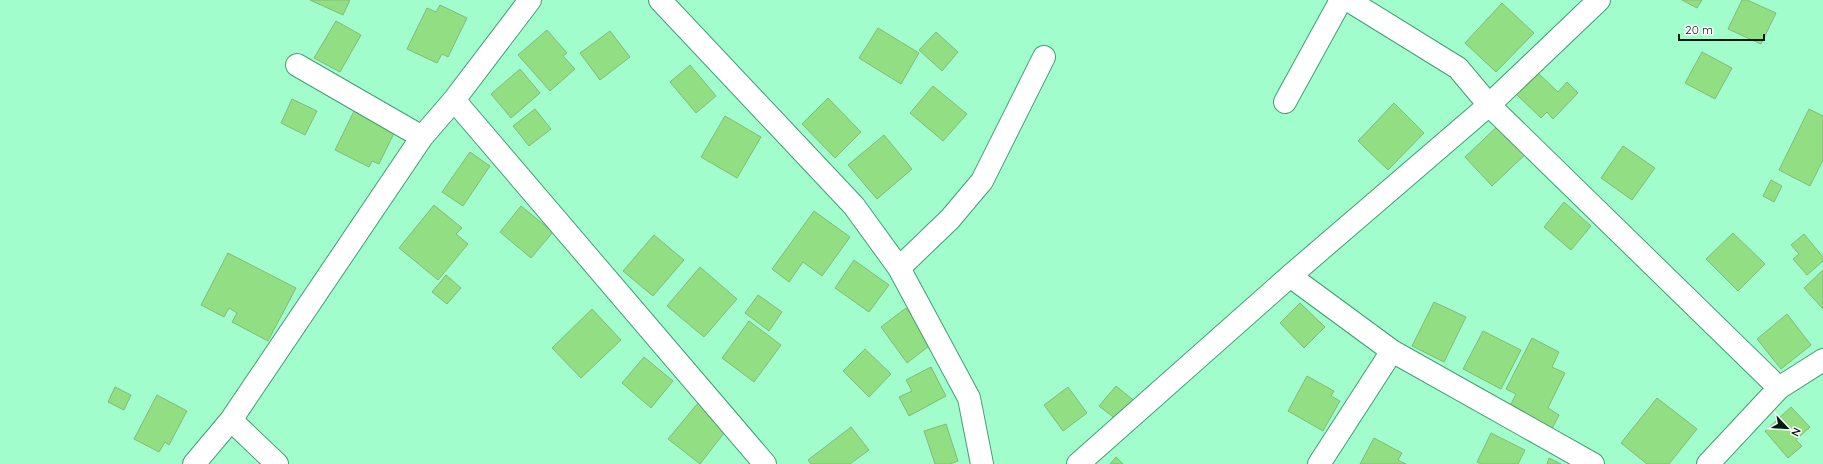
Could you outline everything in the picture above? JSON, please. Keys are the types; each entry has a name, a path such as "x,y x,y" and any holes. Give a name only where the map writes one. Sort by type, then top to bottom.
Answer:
{"street":[{"path":"194,464 231,420 422,137 454,100 530,0"},
{"path":"660,0 854,206 899,268 969,398 982,464"},
{"path":"1285,102 1341,0"},
{"path":"1348,0 1458,68 1490,105 1779,388"},
{"path":"1078,464 1290,276 1490,105 1595,1"},
{"path":"899,268 950,219 982,181 1044,57"},
{"path":"298,65 422,137"},
{"path":"454,100 765,464"},
{"path":"1290,276 1392,350 1593,464"},
{"path":"1319,464 1392,350"},
{"path":"1708,464 1779,388 1823,360"},
{"path":"231,420 277,464"}],"building":[{"path":"310,0 350,0 343,15"},
{"path":"1682,0 1702,0 1697,8"},
{"path":"1742,0 1747,0 1776,13 1761,44 1728,29"},
{"path":"1502,3 1534,33 1496,72 1465,43"},
{"path":"440,5 467,18 448,57 442,54 437,63 407,49 427,8 436,12"},
{"path":"336,21 361,35 340,72 314,58"},
{"path":"878,28 919,53 901,84 859,58"},
{"path":"547,30 567,53 563,56 575,69 550,91 518,55"},
{"path":"610,31 630,57 600,80 580,53"},
{"path":"936,32 958,52 942,71 919,50"},
{"path":"1702,52 1732,68 1715,99 1685,83"},
{"path":"690,65 716,96 696,113 670,82"},
{"path":"520,69 540,93 511,118 491,94"},
{"path":"1537,72 1558,92 1567,82 1578,93 1553,119 1547,112 1541,118 1516,94"},
{"path":"933,86 967,114 943,141 910,113"},
{"path":"828,98 861,132 835,158 802,124"},
{"path":"292,99 317,111 305,135 281,123"},
{"path":"1394,103 1424,133 1388,170 1358,141"},
{"path":"356,107 397,127 379,164 372,161 369,167 335,150"},
{"path":"535,109 551,129 529,146 513,126"},
{"path":"1809,109 1823,116 1823,160 1810,186 1779,170"},
{"path":"725,116 761,137 737,178 701,157"},
{"path":"1503,121 1530,150 1492,186 1465,157"},
{"path":"884,135 912,169 877,199 848,165"},
{"path":"1623,146 1655,168 1632,200 1601,178"},
{"path":"470,152 490,166 463,206 442,192"},
{"path":"1771,180 1782,186 1774,202 1763,196"},
{"path":"1564,202 1591,226 1571,250 1544,227"},
{"path":"434,205 462,228 456,234 468,244 438,280 399,248"},
{"path":"521,206 553,232 531,258 500,232"},
{"path":"814,211 850,237 822,276 803,262 789,282 772,269"},
{"path":"1733,233 1765,264 1738,291 1706,259"},
{"path":"1804,234 1823,257 1823,261 1807,275 1793,259 1799,254 1791,245"},
{"path":"654,235 684,260 653,296 623,271"},
{"path":"228,253 296,288 268,341 232,322 237,313 229,308 224,317 201,305"},
{"path":"854,260 889,285 869,312 835,288"},
{"path":"700,267 737,299 704,337 667,306"},
{"path":"1823,270 1823,309 1804,288"},
{"path":"446,275 461,288 447,304 432,292"},
{"path":"758,295 782,312 769,331 745,313"},
{"path":"1434,302 1466,317 1444,362 1412,346"},
{"path":"1300,303 1325,327 1304,348 1280,323"},
{"path":"906,308 933,343 907,363 881,327"},
{"path":"592,309 621,340 581,378 552,348"},
{"path":"1787,314 1811,345 1781,369 1757,339"},
{"path":"749,321 781,345 754,382 722,358"},
{"path":"1483,331 1521,350 1501,389 1463,369"},
{"path":"1532,338 1559,352 1552,367 1565,373 1548,408 1559,415 1550,433 1507,412 1516,394 1506,389"},
{"path":"865,349 891,374 869,397 843,371"},
{"path":"644,357 673,381 651,408 622,383"},
{"path":"931,367 946,396 909,416 899,397 912,391 906,380"},
{"path":"1307,376 1334,391 1331,396 1340,401 1323,431 1288,411"},
{"path":"1116,386 1137,403 1121,423 1099,406"},
{"path":"115,387 131,395 124,410 108,402"},
{"path":"1068,387 1087,413 1063,431 1044,405"},
{"path":"157,395 187,411 169,445 165,442 159,452 134,439"},
{"path":"1657,398 1697,429 1669,464 1647,464 1621,443"},
{"path":"698,403 728,428 700,464 668,439"},
{"path":"1791,407 1810,427 1796,440 1802,446 1788,458 1765,431"},
{"path":"946,424 958,461 950,464 935,464 924,431"},
{"path":"851,427 869,450 850,464 811,464 808,460"},
{"path":"1491,433 1525,450 1518,464 1481,464 1477,462"},
{"path":"1374,438 1402,453 1398,460 1406,464 1360,464"},
{"path":"1116,457 1123,464 1110,464"},
{"path":"1549,458 1561,464 1547,464"}]}
